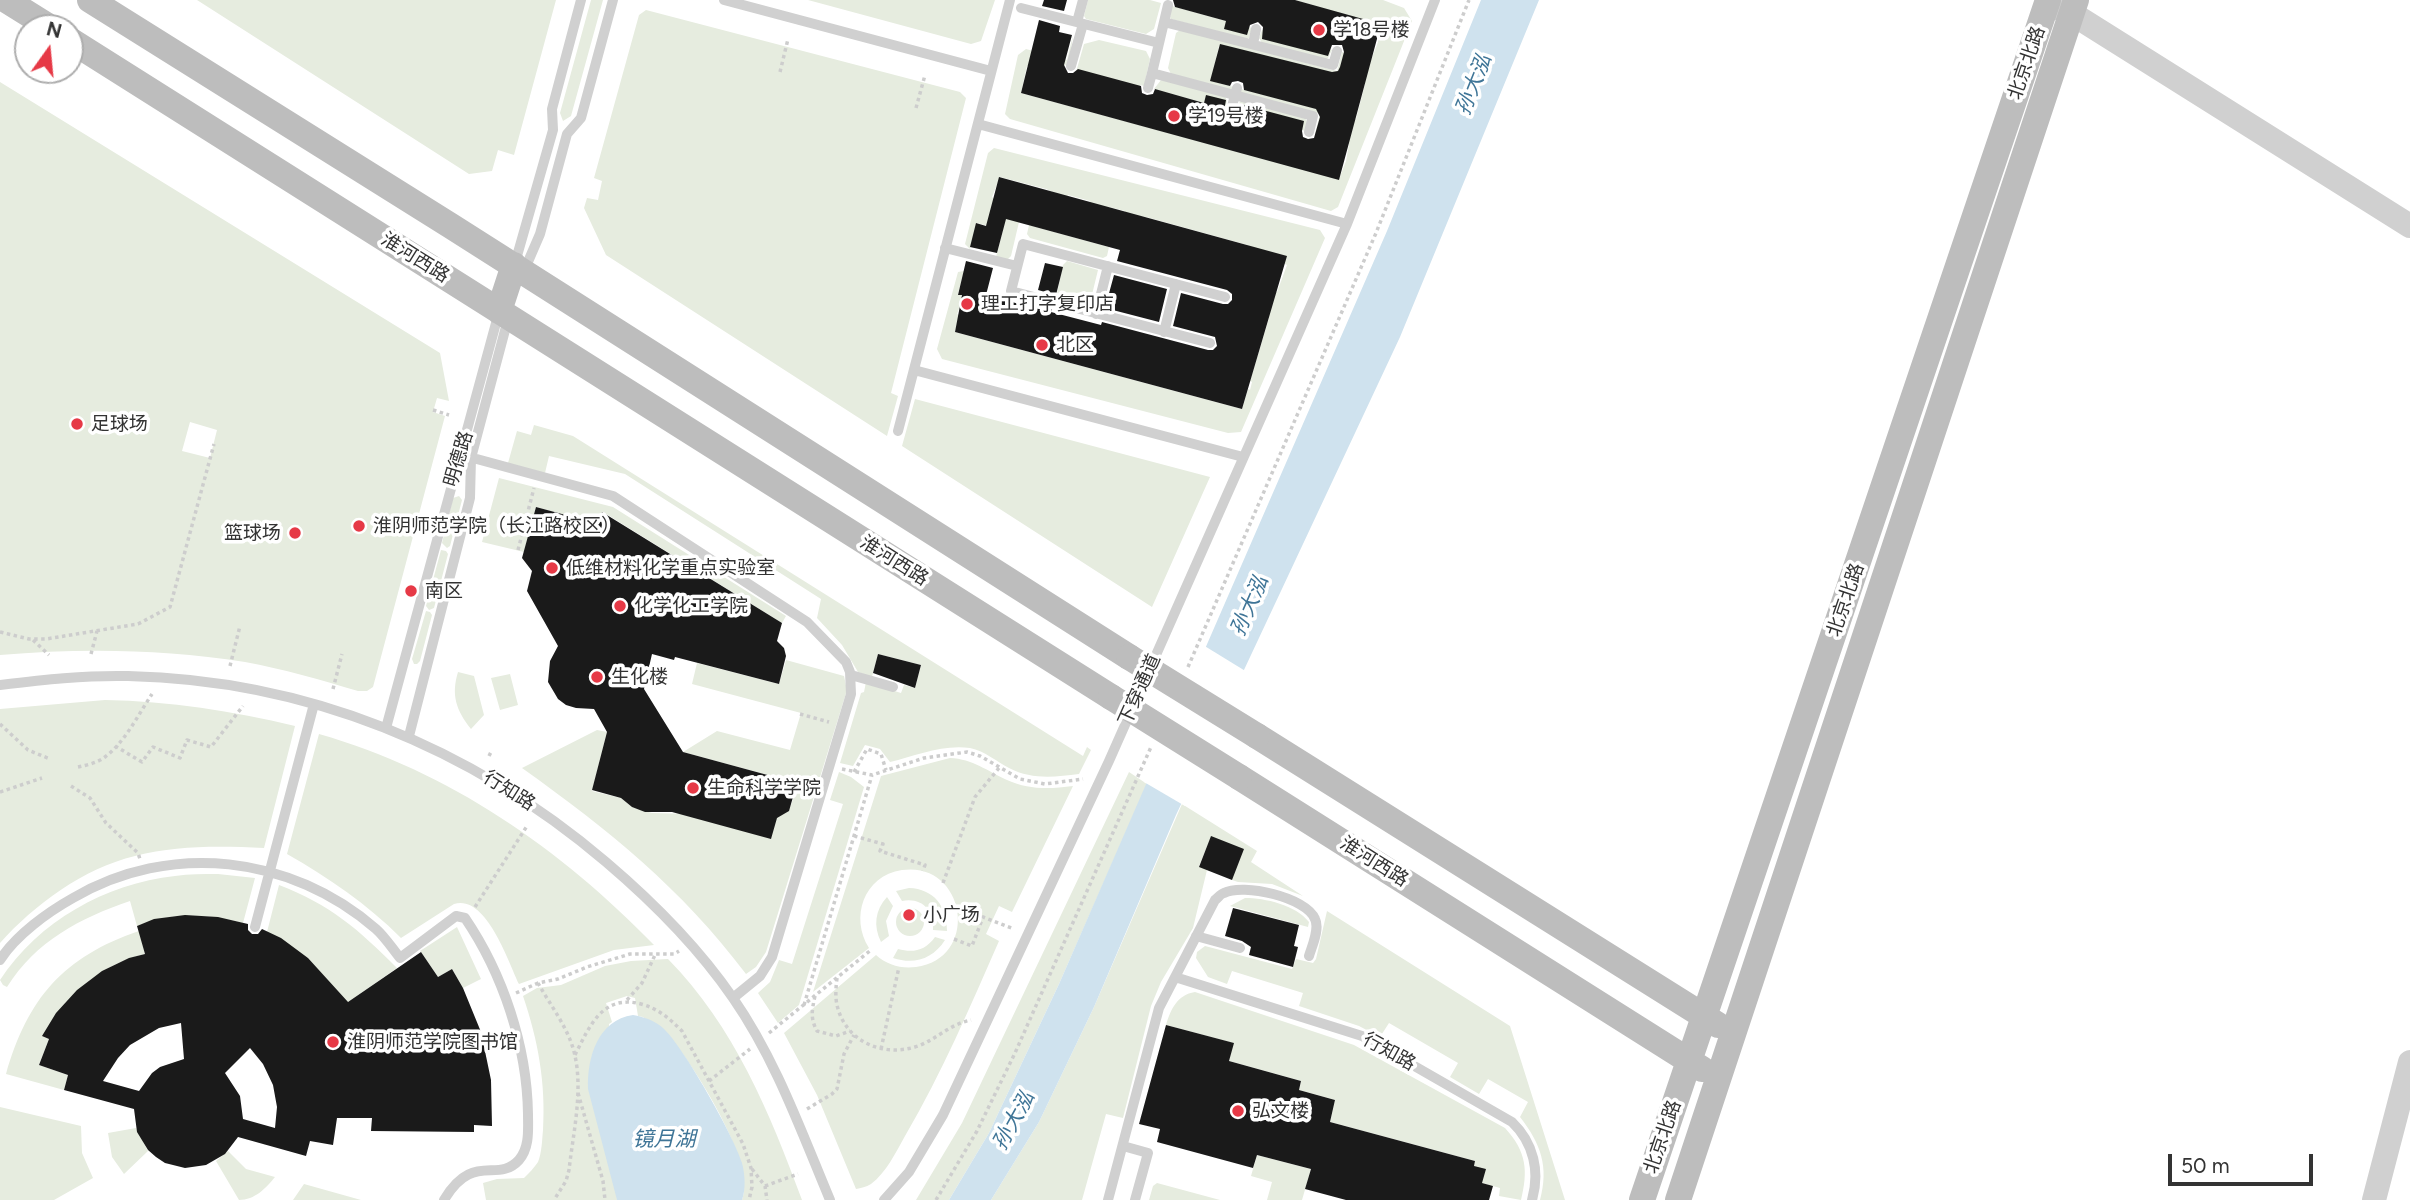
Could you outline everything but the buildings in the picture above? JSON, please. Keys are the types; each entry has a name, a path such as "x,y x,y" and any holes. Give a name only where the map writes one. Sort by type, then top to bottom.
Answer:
{"main road":[{"path":"6,0 28,14"},
{"path":"90,0 1129,657 1734,1035"},
{"name":"北京北路","path":"1642,1200 2047,2"},
{"name":"北京北路","path":"1678,1200 2074,6"},
{"name":"淮河西路","path":"84,49 1719,1080"},
{"path":"504,314 519,269"}],"street":[{"path":"2047,2 2074,6 2410,226"},
{"path":"2374,1200 2410,1062"}],"lane":[{"path":"519,269 527,226 553,130 551,109 581,0"},
{"path":"519,269 540,234 567,134 581,118 613,0"},
{"path":"724,0 991,71"},
{"path":"898,430 1010,0"},
{"path":"1071,66 1083,0"},
{"name":"下穿通道","path":"884,1200 909,1172 943,1115 1109,761 1347,224 1435,0"},
{"path":"1148,88 1168,5"},
{"path":"1021,8 1159,43"},
{"path":"1164,22 1324,68 1333,65 1337,51"},
{"path":"1249,47 1256,29"},
{"path":"1152,73 1314,112 1309,132"},
{"path":"1231,110 1236,92"},
{"path":"978,124 1347,224"},
{"path":"1210,344 1011,291 1023,244 1225,297"},
{"path":"945,248 1017,266"},
{"path":"1096,314 1108,266"},
{"path":"1164,332 1176,284"},
{"name":"明德路","path":"386,728 448,493 466,456 504,314"},
{"path":"914,370 1243,457"},
{"path":"466,456 613,496 807,622 846,662 851,675 851,694 772,957 760,976 733,998"},
{"name":"明德路","path":"409,736 470,498 466,456"},
{"path":"851,675 893,687"},
{"name":"行知路","path":"0,685 51,679 127,676 205,682 314,704 348,713 409,736 468,765 530,802 642,892 690,943 733,998 771,1060 830,1200"},
{"path":"256,926 314,704"},
{"path":"0,960 47,913 99,883 156,866 215,862 271,871 328,895 376,930 400,958 456,916 461,916 478,936 505,998 522,1060 528,1098 526,1145 517,1162 509,1168 478,1170 459,1179 444,1200"},
{"path":"1108,1200 1159,1008 1215,900 1224,892 1254,890 1284,897 1309,911 1315,917 1315,933 1309,956"},
{"path":"1196,936 1240,948"},
{"name":"行知路","path":"1175,977 1362,1036 1512,1122 1526,1139 1535,1163 1537,1175 1532,1200"},
{"path":"1123,1146 1148,1153 1135,1200"}],"path":[{"path":"1184,676 1376,233 1469,0"},
{"path":"780,72 788,39"},
{"path":"916,108 925,75"},
{"path":"433,411 449,415"},
{"path":"0,632 32,639 46,639 97,631 138,624 172,605 214,444"},
{"path":"518,551 537,476"},
{"path":"230,666 240,626"},
{"path":"91,654 97,631"},
{"path":"32,639 49,655"},
{"path":"333,689 342,654"},
{"path":"78,767 93,764 105,757 126,733 152,694"},
{"path":"115,746 142,762 153,747 180,758 187,740 211,747 243,706"},
{"path":"800,714 842,725"},
{"path":"0,724 28,750 50,759"},
{"path":"936,1200 977,1131 1015,1053 1157,736"},
{"path":"854,772 867,748 881,754 886,770"},
{"path":"489,756 492,750"},
{"path":"830,766 872,775 924,758 967,752 980,756 1020,779 1045,784 1083,779"},
{"path":"943,883 975,797 999,768"},
{"path":"804,1005 872,775"},
{"path":"0,792 42,778"},
{"path":"71,786 90,798 106,823 138,853 143,869"},
{"path":"467,921 527,826"},
{"path":"854,836 883,844 880,852 925,865 923,871"},
{"path":"954,939 972,946 983,917 1014,929"},
{"path":"505,998 538,983 558,979 630,954 674,954 690,943"},
{"path":"709,1081 871,950"},
{"path":"627,1000 642,983 655,954"},
{"path":"881,1049 899,967"},
{"path":"837,978 837,1006 850,1031 864,1043 881,1049 911,1048 930,1040 958,1022 972,1020"},
{"path":"538,983 563,1027 575,1055 577,1091 569,1170 566,1181 554,1200"},
{"path":"815,996 811,1012 817,1031 836,1036 850,1031"},
{"path":"575,1055 590,1027 604,1009 614,1003 627,1000 649,1006 668,1017 682,1031 743,1144 751,1168 752,1186 749,1200"},
{"path":"795,1117 832,1094 836,1088 844,1054 854,1035"},
{"path":"577,1091 603,1181 604,1200"},
{"path":"751,1168 765,1186 767,1200"},
{"path":"765,1186 799,1174"}],"shaded area":[{"path":"197,0 556,0 514,155 498,150 492,171 469,174"},
{"path":"591,0 603,0 571,116 563,121 560,113"},
{"path":"808,0 995,0 981,41 971,44"},
{"path":"1088,0 1150,0 1161,3 1154,29 1146,34 1086,19 1084,16"},
{"path":"1295,0 1383,0 1404,8 1412,21 1338,207 1331,211 1010,119 1005,114 1018,55 1026,49 1067,60 1073,35 1069,66 1027,66 1021,93 1339,179 1349,144 1315,134 1320,114 1171,74 1168,68 1176,33 1180,30 1337,71 1342,52 1371,60 1381,24 1312,8 1312,5","holes":["1219,46 1365,84 1356,119 1211,81"]},
{"path":"1172,6 1252,28 1249,38 1171,19"},
{"path":"646,10 960,92 966,98 891,393 898,396 887,436 606,255 584,208 587,198 598,200 602,181 594,178 639,15"},
{"path":"1262,30 1332,50 1325,60 1262,43 1259,38"},
{"path":"1099,40 1146,51 1150,59 1144,86 1140,85 1139,88 1123,84 1123,81 1076,72 1084,44"},
{"path":"1161,80 1225,96 1225,109 1154,89"},
{"path":"0,82 440,353 449,401 437,398 433,412 445,416 373,687 367,691 245,662 184,654 61,651 0,655","holes":["190,422 217,430 210,458 182,451"]},
{"path":"1241,101 1304,117 1307,121 1305,131 1302,130 1302,133 1236,115 1237,105"},
{"path":"994,148 1320,230 1325,238 1241,432 1228,433 942,359 937,349 958,272 964,271 958,294 964,296 957,314 955,332 1242,409 1248,389 1250,390 1250,381 1269,318 1237,282 1277,292 1287,265 1247,245 1146,217 1124,214 1125,211 1109,207 1107,210 1089,205 1090,201 1068,195 1066,198 1046,189 1000,177 992,197 1019,222 1011,256 1007,260 996,257 1003,230 977,223 970,249 965,244 988,153"},
{"path":"1029,225 1109,247 1107,256 1103,258 1030,238 1027,234"},
{"path":"1067,261 1098,270 1089,307 1056,298 1063,265"},
{"path":"915,399 1210,477 1152,607 902,446"},
{"path":"534,425 573,436 1083,756 1087,747 1091,750 1079,774 1052,777 1026,774 981,752 960,747 939,749 890,762 880,749 865,745 853,766 840,763 866,682 901,693 904,685 915,688 921,665 878,654 872,677 858,672 842,645 817,618 821,599 625,474 549,456 545,473 508,463 517,431 531,435"},
{"path":"499,478 613,507 786,616 782,623 603,512 599,524 536,507 524,552 482,542"},
{"path":"459,496 462,500 450,546 447,548 442,543 453,498"},
{"path":"441,550 448,554 434,608 429,610 426,606"},
{"path":"426,611 432,615 420,661 414,664 412,659"},
{"path":"786,660 844,676 847,690 766,952 756,967 746,974 670,887 585,814 522,768 597,730 607,732 592,791 621,798 632,807 652,813 782,815 792,804 797,783 683,752 717,731 790,750 801,713 692,684 697,663 779,684"},
{"path":"458,672 474,676 484,715 471,729 456,702"},
{"path":"510,674 518,705 500,710 491,678"},
{"path":"105,700 201,708 295,726 264,848 183,848 151,852 116,862 97,869 61,890 28,915 0,943 0,709"},
{"path":"319,734 413,769 500,817 581,877 654,945 614,950 519,984 486,919 466,904 454,904 401,938 347,892 287,854"},
{"path":"950,758 973,763 1023,786 1073,786 1012,912 999,906 986,934 999,941 931,1088 881,1174 871,1184 856,1189 817,1095 784,1033 876,955 894,965 916,967 937,960 950,947 957,930 957,912 952,894 940,880 924,871 902,870 889,874 869,889 864,900 861,924 869,948 813,992 881,776"},
{"path":"839,772 864,787 799,1005 778,1023 758,993 770,982 779,960 792,964 843,804 830,800"},
{"path":"1129,772 1147,784 1059,984 989,1133 949,1200 916,1200 962,1123"},
{"path":"1182,804 1257,851 1251,862 1303,896 1272,884 1232,880 1211,837 1199,866 1207,870 1193,928 1161,982 1151,1006 1123,1118 1106,1114 1082,1200 991,1200 1039,1122 1094,1007"},
{"path":"218,874 255,878 243,923 190,916 164,918 137,926 130,901 94,915 45,944 7,987 0,980 34,940 54,923 99,897 149,880"},
{"path":"279,885 314,901 343,919 397,968 324,1019 330,983 308,958 267,932"},
{"path":"909,888 932,895 937,900 945,914 947,931 933,930 932,916 921,903 902,901 896,891"},
{"path":"887,897 893,906 886,921 889,936 881,942 876,918"},
{"path":"1245,898 1262,899 1288,907 1309,922 1308,927 1230,906"},
{"path":"910,908 920,912 924,922 920,932 910,936 900,932 896,922 900,912"},
{"path":"1327,911 1510,1026 1565,1200 1540,1200 1544,1177 1541,1156 1520,1117 1528,1102 1488,1079 1479,1094 1450,1077 1458,1063 1389,1023 1380,1037 1359,1026 1299,1006 1303,993 1232,971 1227,984 1208,977 1196,958 1197,952 1205,946 1292,969 1296,959 1313,963"},
{"path":"457,927 481,979 463,988 452,969 438,977 420,951"},
{"path":"139,931 145,954 113,966 85,984 62,1008 43,1036 49,1039 39,1065 68,1075 64,1090 6,1074 25,1023 52,984 89,954 112,941"},
{"path":"935,937 945,940 929,956 908,961 893,958 898,949 918,950"},
{"path":"668,959 712,1013 748,1072 777,1135 802,1200 742,1200 744,1185 741,1166 734,1145 712,1101 679,1049 657,1028 638,1016 635,998 627,996 606,1003 612,1022 609,1024 617,1200 486,1200 483,1183 497,1179 524,1178 538,1162 541,1150 544,1113 542,1079 537,1045 523,996 537,988 561,985 605,966"},
{"path":"1195,992 1354,1045 1505,1128 1518,1145 1524,1162 1525,1180 1521,1200 1499,1196 1500,1188 1482,1183 1474,1166 1475,1161 1330,1122 1335,1100 1299,1090 1301,1081 1229,1061 1233,1043 1166,1025 1176,1004 1184,996"},
{"path":"0,1107 81,1126 82,1153 93,1178 54,1200 0,1200"},
{"path":"136,1128 148,1151 124,1174 112,1157 108,1133"},
{"path":"228,1151 246,1169 275,1177 255,1196 239,1200 216,1161"},
{"path":"1257,1155 1311,1169 1302,1200 1267,1200 1272,1182 1251,1176"},
{"path":"1157,1183 1220,1200 1149,1200 1153,1186"},
{"path":"304,1184 361,1200 293,1200"}],"water":[{"name":"孙大泓","path":"1481,0 1539,0 1400,337 1176,815 1094,1007 1039,1122 991,1200 949,1200 989,1133 1059,984 1387,231"},
{"name":"镜月湖","path":"633,1015 649,1019 663,1028 683,1053 707,1092 742,1163 745,1182 742,1200 617,1200 588,1089 588,1077 593,1053 603,1032 621,1018"}],"pier":[{"path":"1203,645 1247,672 1185,806 1144,782"}],"place":[{"name":"学18号楼","path":"1319,30"},
{"name":"学19号楼","path":"1174,116"},
{"name":"理工打字复印店","path":"967,304"},
{"name":"北区","path":"1042,345"},
{"name":"足球场","path":"77,424"},
{"name":"淮阴师范学院（长江路校区）","path":"359,526"},
{"name":"篮球场","path":"295,533"},
{"name":"低维材料化学重点实验室","path":"552,568"},
{"name":"南区","path":"411,591"},
{"name":"化学化工学院","path":"620,606"},
{"name":"生化楼","path":"597,677"},
{"name":"生命科学学院","path":"693,788"},
{"name":"小广场","path":"909,915"},
{"name":"淮阴师范学院图书馆","path":"333,1042"},
{"name":"弘文楼","path":"1238,1111"}]}
